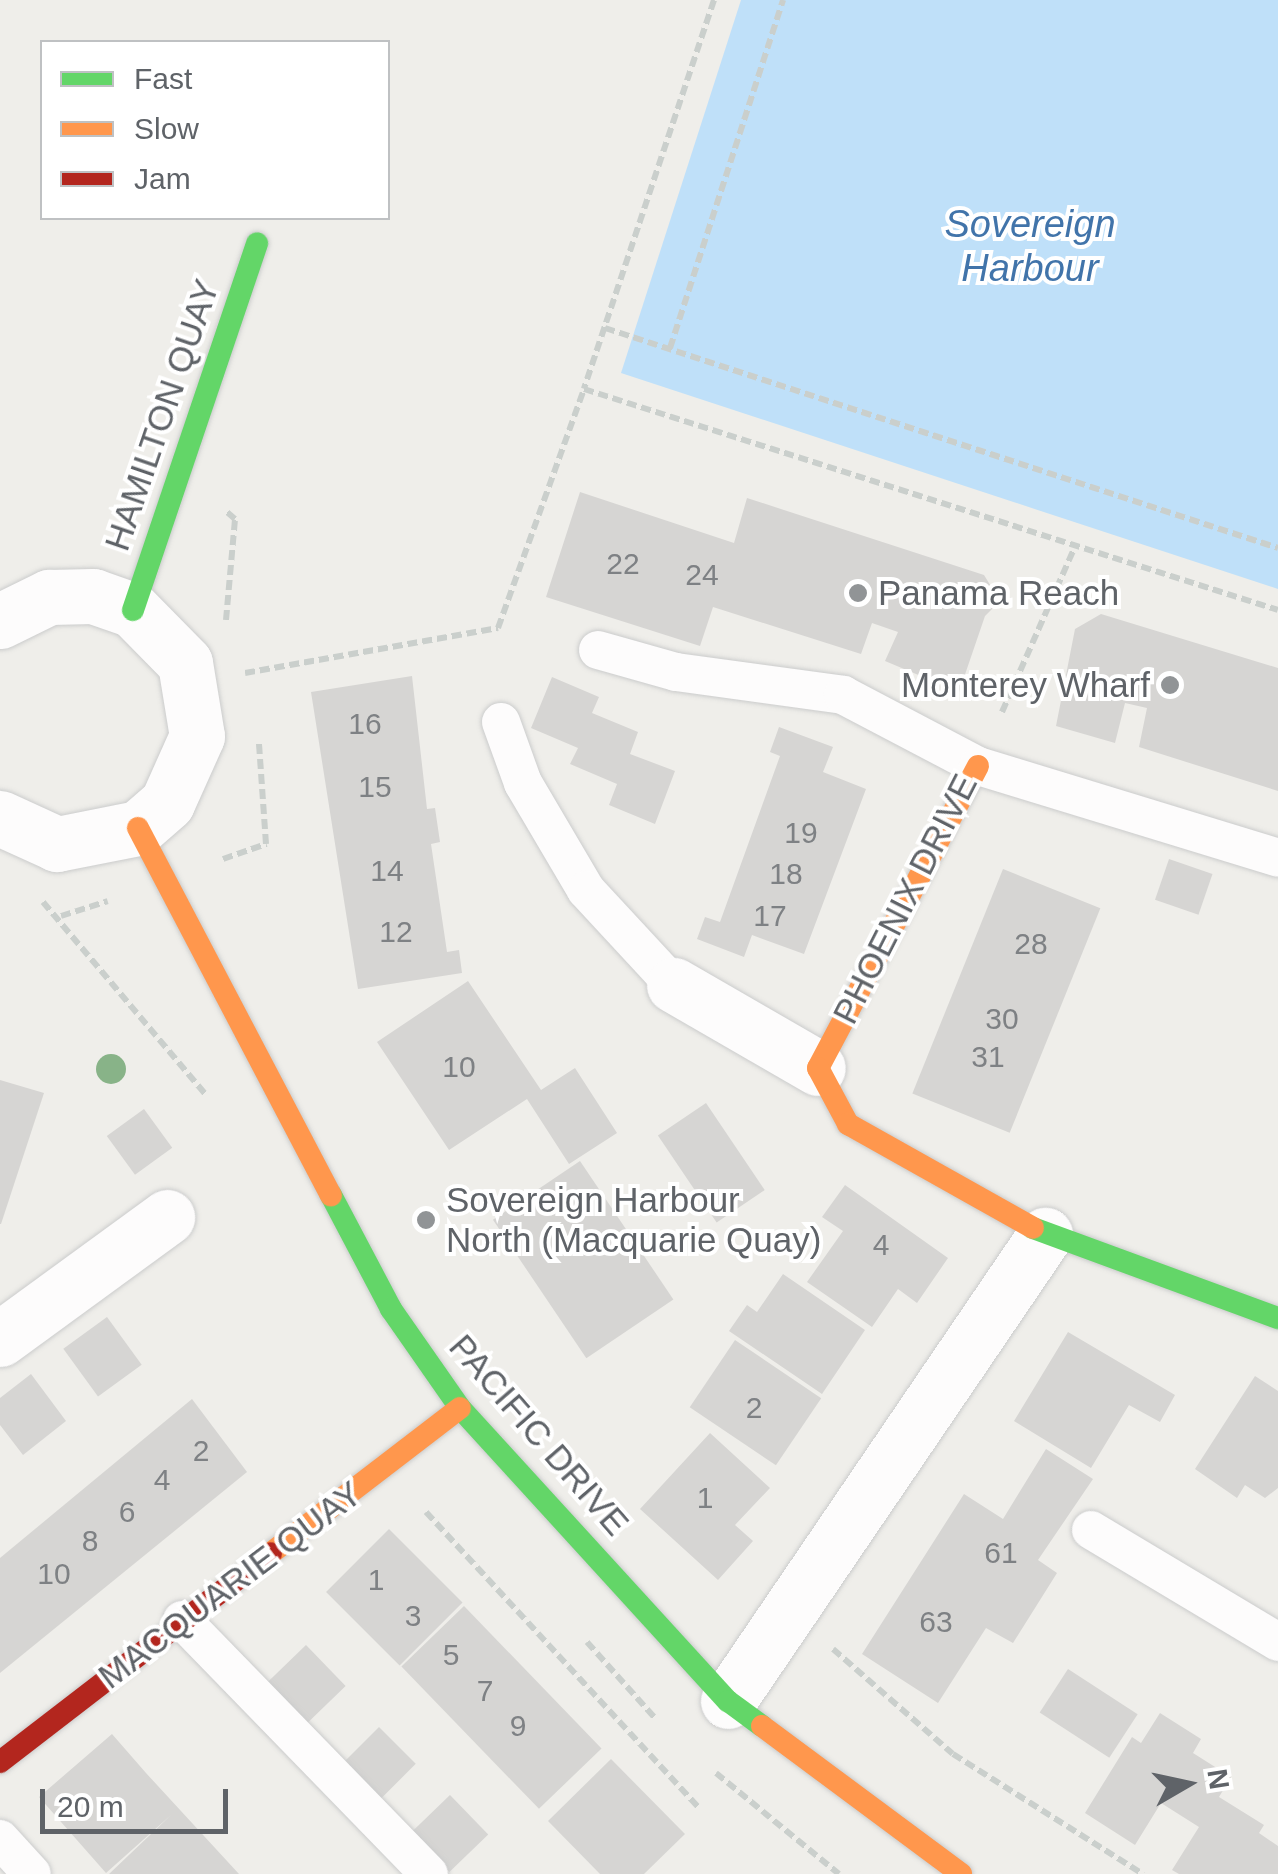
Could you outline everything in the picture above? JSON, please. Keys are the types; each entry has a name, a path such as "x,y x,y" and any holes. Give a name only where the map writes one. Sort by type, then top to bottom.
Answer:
{"street":[{"name":"HAMILTON QUAY","path":"133,610 257,243"},
{"path":"0,621 49,597 92,596 133,610 185,662 197,717 187,772 138,828 99,842 58,844 0,818"},
{"name":"PHOENIX DRIVE","path":"674,985 818,1068 978,766"},
{"name":"PACIFIC DRIVE","path":"138,828 391,1309 460,1408 728,1701 961,1874"},
{"path":"818,1068 848,1124 1045,1235 1278,1318"},
{"path":"0,1339 166,1217"},
{"path":"728,1701 1045,1235"},
{"name":"MACQUARIE QUAY","path":"0,1762 460,1408"}],"lane":[{"name":"PHOENIX DRIVE","path":"598,650 676,672 843,695 978,766"},
{"name":"PHOENIX DRIVE","path":"501,722 524,783 586,890 674,985"},
{"path":"978,766 1278,858"},
{"path":"1091,1530 1278,1642"},
{"path":"182,1620 429,1874"},
{"path":"0,1839 32,1874"}],"path":[{"path":"244,674 498,628 584,390 714,0"},
{"path":"670,348 783,0"},
{"path":"605,328 1278,548"},
{"path":"584,390 1278,610"},
{"path":"978,766 1076,544"},
{"path":"385,1466 698,1807"},
{"path":"790,1612 953,1754 1142,1874"}],"water":[{"name":"Sovereign Harbour","path":"741,0 1278,0 1278,589 621,373"}],"building":[{"name":"Panama Reach","path":"580,492 734,543 747,498 984,575 1000,601 985,616 959,692 885,661 898,632 872,623 861,654 713,607 700,646 546,597"},
{"name":"Monterey Wharf","path":"1101,614 1278,668 1278,791 1139,747 1147,708 1125,703 1115,743 1056,726 1075,629"},
{"path":"412,676 427,809 435,808 440,842 431,844 447,952 459,950 462,973 358,989 311,692"},
{"path":"552,677 599,697 592,713 638,732 630,754 675,771 655,824 609,805 617,784 570,764 578,748 531,728"},
{"path":"779,727 833,747 823,772 866,789 804,954 752,935 744,957 697,939 705,917 720,922 780,756 770,752"},
{"path":"1169,859 1212,874 1198,915 1155,900"},
{"path":"1003,869 1100,908 1010,1133 912,1093"},
{"path":"468,981 541,1090 575,1068 617,1133 569,1164 527,1099 449,1150 377,1042"},
{"path":"0,1080 44,1093 1,1224 0,1224"},
{"path":"706,1103 765,1190 717,1222 658,1135"},
{"path":"144,1109 172,1148 135,1175 107,1136"},
{"path":"580,1161 673,1299 586,1358 493,1220"},
{"path":"845,1185 948,1258 917,1303 898,1289 872,1327 807,1282 843,1231 822,1217"},
{"path":"783,1274 865,1330 822,1394 729,1331 747,1305 757,1312"},
{"path":"107,1317 142,1365 98,1396 63,1349"},
{"path":"1068,1332 1175,1395 1160,1422 1129,1405 1091,1468 1014,1421"},
{"path":"735,1340 821,1398 776,1465 690,1407"},
{"path":"31,1374 66,1421 23,1455 0,1425 0,1398"},
{"path":"1255,1376 1278,1391 1278,1488 1265,1498 1245,1485 1237,1498 1195,1469"},
{"path":"192,1399 247,1472 0,1673 0,1558"},
{"path":"710,1433 770,1488 735,1525 753,1541 718,1580 640,1509"},
{"path":"1046,1449 1093,1479 1038,1560 1057,1573 1013,1643 986,1628 938,1703 862,1654 964,1494 1003,1519"},
{"path":"389,1529 463,1603 400,1665 326,1592"},
{"path":"464,1606 602,1748 539,1809 401,1666"},
{"path":"306,1645 346,1686 302,1728 263,1687"},
{"path":"1068,1669 1138,1714 1109,1758 1040,1713"},
{"path":"1160,1713 1201,1739 1193,1753 1231,1777 1219,1797 1264,1825 1259,1833 1278,1846 1278,1874 1179,1874 1172,1870 1199,1827 1161,1803 1135,1845 1085,1813 1132,1737 1141,1743"},
{"path":"379,1727 416,1764 378,1801 342,1764"},
{"path":"112,1734 239,1874 109,1874 171,1815 106,1873 39,1797"},
{"path":"611,1759 685,1834 644,1874 600,1874 548,1821"},
{"path":"450,1795 488,1835 449,1872 411,1833"}],"traffic: fast":[{"path":"133,610 257,243"},
{"path":"331,1195 391,1309 460,1408 728,1701 762,1726"},
{"path":"1033,1228 1278,1318"}],"traffic: slow":[{"path":"978,766 818,1068 848,1124 1033,1228"},
{"path":"138,828 331,1195"},
{"path":"271,1553 460,1408"},
{"path":"762,1726 961,1874"}],"traffic: jam":[{"path":"0,1762 271,1553"}],"place":[{"name":"Panama Reach","path":"858,593"},
{"name":"Monterey Wharf","path":"1170,685"},
{"name":"Sovereign Harbour North (Macquarie Quay)","path":"426,1220"}]}
